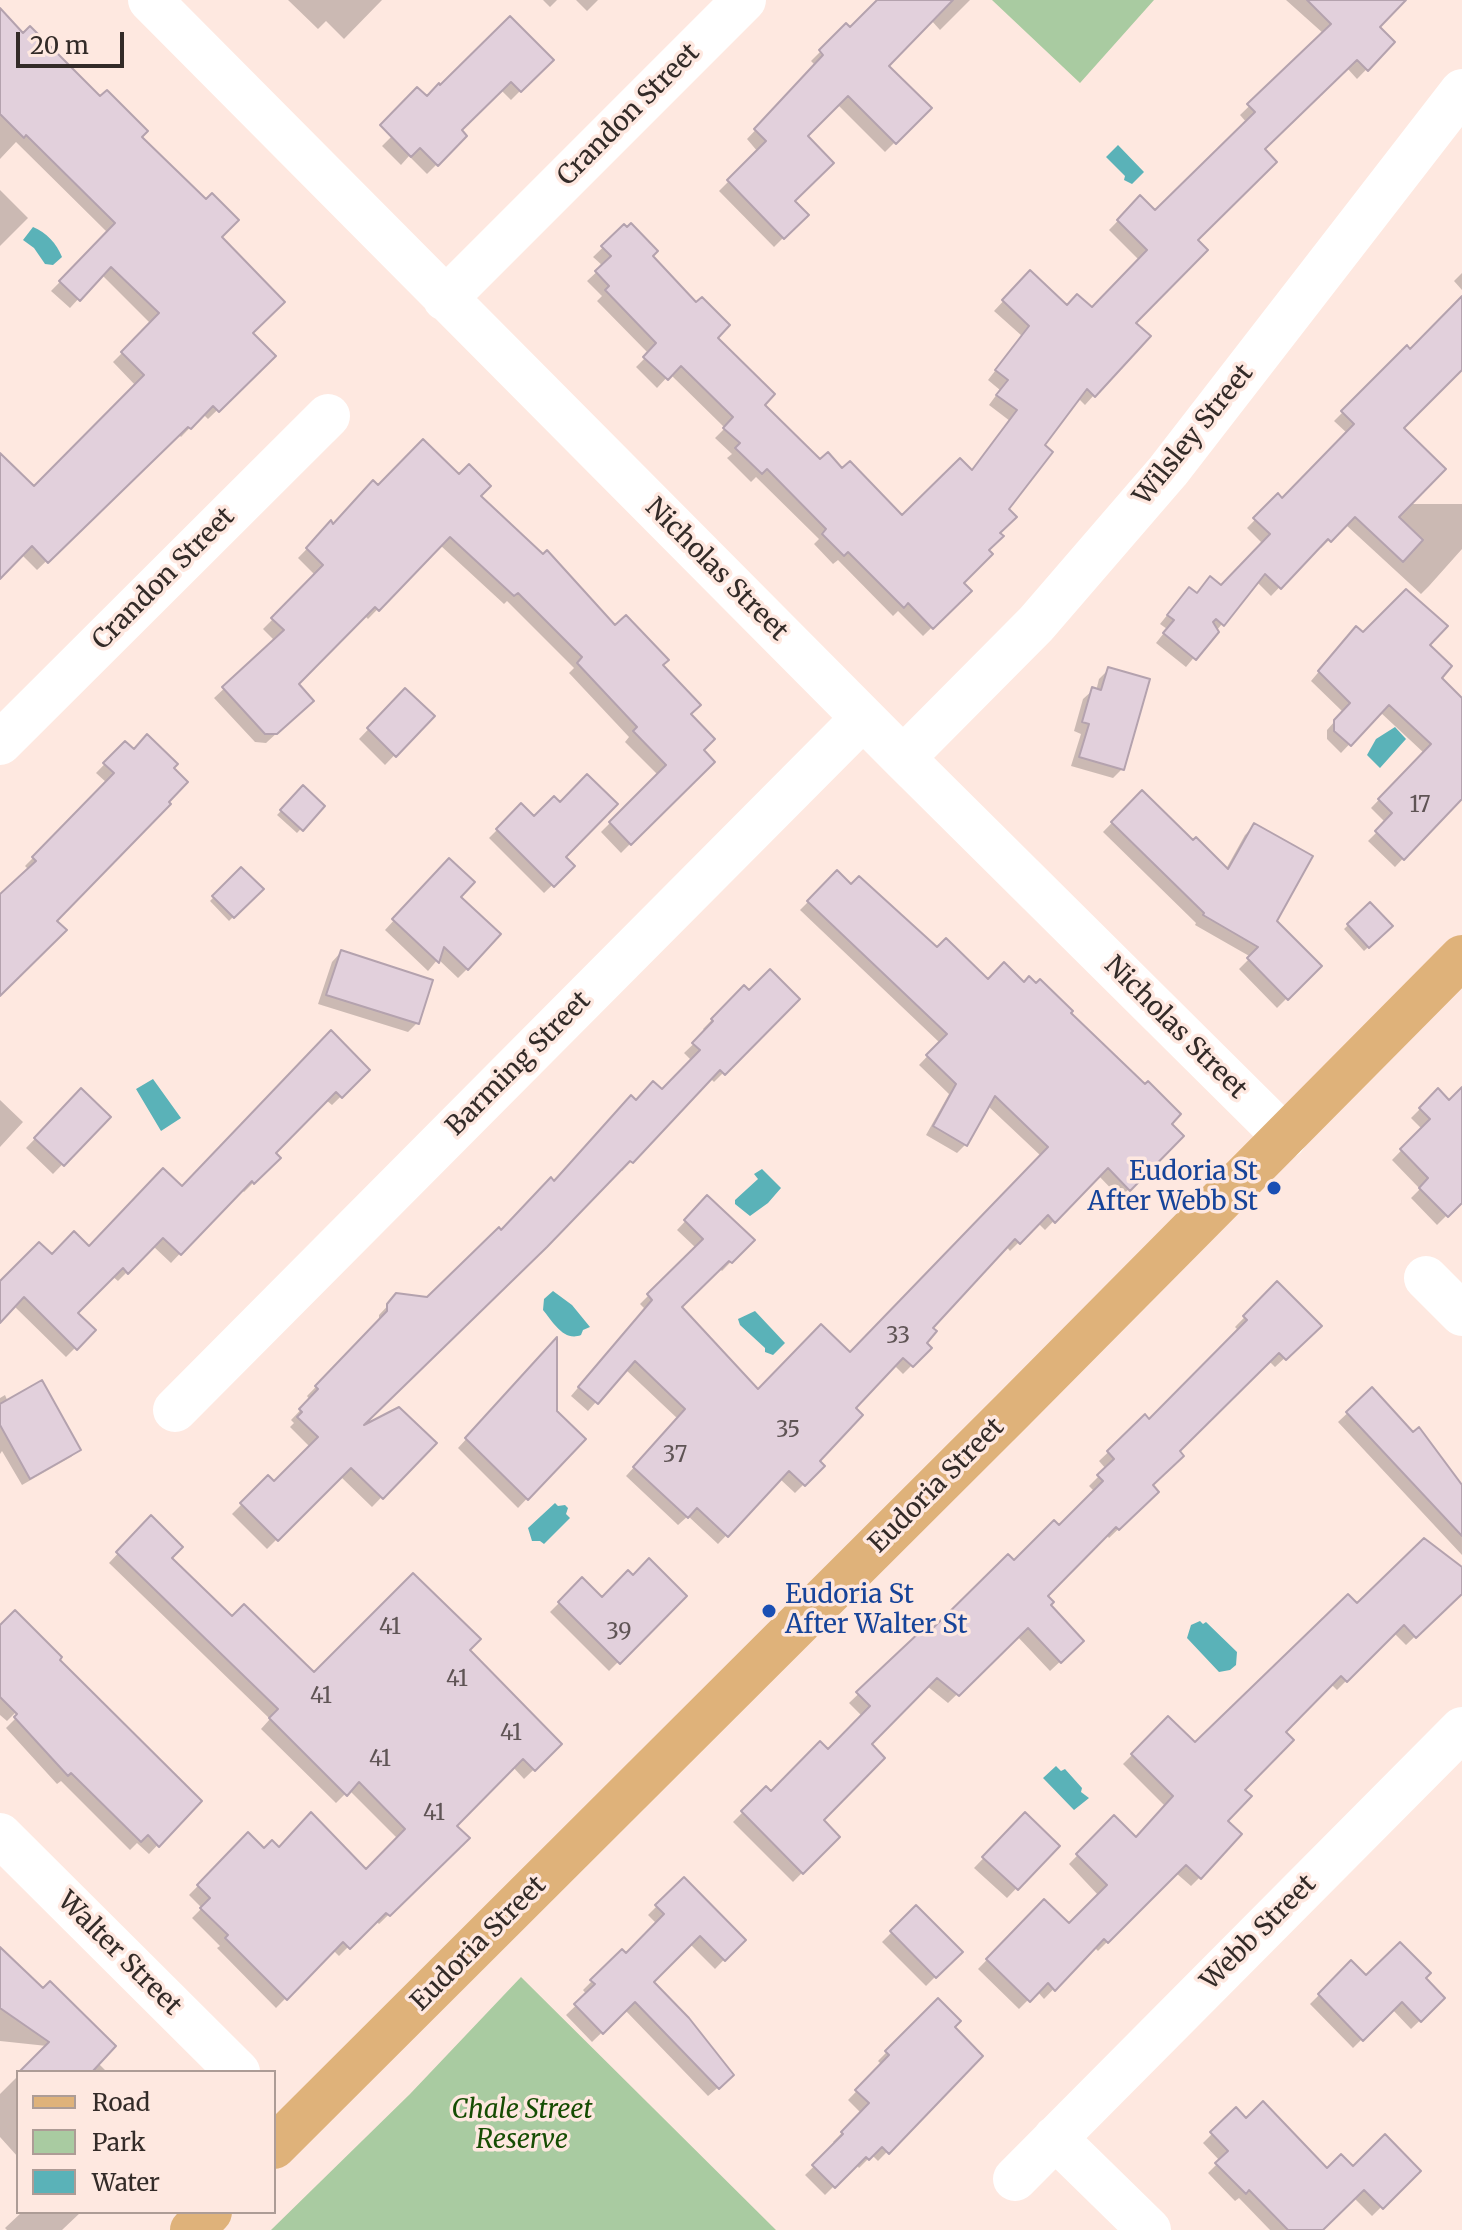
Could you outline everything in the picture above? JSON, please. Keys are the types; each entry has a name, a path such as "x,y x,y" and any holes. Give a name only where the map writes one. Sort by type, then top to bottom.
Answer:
{"main road":[{"name":"Eudoria Street","path":"281,2128 1285,1137 1462,957"},
{"path":"192,2230 208,2214"}],"street":[{"name":"Nicholas Street","path":"150,0 863,718 1285,1137"},
{"name":"Crandon Street","path":"445,299 744,0"},
{"name":"Wilsley Street","path":"903,758 1036,624 1168,471 1462,91"},
{"name":"Crandon Street","path":"0,743 328,416"},
{"name":"Barming Street","path":"175,1410 863,718"},
{"path":"1426,1278 1462,1314"},
{"name":"Webb Street","path":"1015,2179 1462,1729"},
{"name":"Walter Street","path":"0,1835 236,2070"},
{"path":"1055,2138 1149,2230"}],"green space":[{"path":"992,0 1154,0 1080,83"},
{"name":"Chale Street Reserve","path":"521,1977 776,2230 271,2230 410,2094"}],"water":[{"path":"1118,145 1144,172 1132,184 1124,180 1125,176 1106,157"},
{"path":"33,227 47,235 60,252 62,257 53,265 45,264 34,248 23,240"},
{"path":"1395,727 1406,739 1380,768 1367,755 1376,739"},
{"path":"153,1079 181,1118 161,1131 136,1089"},
{"path":"762,1169 781,1188 768,1203 750,1216 735,1204 735,1200 758,1179 754,1174"},
{"path":"553,1291 572,1305 590,1327 583,1330 581,1335 564,1333 543,1310 544,1299"},
{"path":"755,1311 785,1343 773,1355 765,1352 765,1348 740,1325 738,1319"},
{"path":"555,1503 568,1508 566,1514 570,1518 544,1544 532,1541 528,1528"},
{"path":"1200,1621 1203,1624 1206,1622 1237,1652 1236,1665 1230,1670 1219,1672 1187,1638 1191,1625"},
{"path":"1056,1766 1061,1771 1065,1769 1089,1798 1074,1810 1043,1778"}],"building":[{"path":"877,0 953,0 889,66 932,108 896,144 848,96 808,136 834,163 795,201 809,215 784,239 727,180 766,141 754,129 823,55 819,50 846,23 850,27"},
{"path":"1307,0 1406,0 1380,27 1395,42 1368,71 1357,60 1265,149 1277,162 1198,240 1208,250 1136,323 1151,336 1095,397 1087,389 1045,445 1053,452 1009,509 1017,517 1000,533 1004,536 989,550 993,554 964,583 972,591 933,629 908,603 904,608 848,552 844,556 822,534 826,529 767,469 762,474 735,448 740,443 723,428 733,417 681,366 668,380 643,357 656,343 605,290 609,286 595,271 611,256 601,246 624,224 627,227 631,223 658,251 653,256 696,302 702,297 730,325 718,338 775,394 765,405 820,459 828,452 842,468 850,461 902,515 960,458 972,470 1017,410 996,395 1008,380 995,370 1029,326 1002,300 1030,270 1067,305 1077,294 1092,307 1147,250 1117,220 1140,195 1155,210 1255,112 1247,104 1331,24"},
{"path":"0,8 23,33 30,26 100,96 107,90 148,131 142,137 206,199 212,193 239,220 222,237 285,302 253,333 276,356 219,412 213,406 191,429 188,427 48,563 32,546 0,579 0,453 34,486 144,375 121,352 159,313 111,267 80,301 59,281 115,223 26,135 24,138 0,114"},
{"path":"510,16 554,60 521,92 511,82 462,130 467,136 438,166 420,148 411,157 380,125 417,87 427,96"},
{"path":"1462,296 1462,370 1404,428 1446,469 1399,517 1423,540 1403,562 1355,517 1331,542 1328,539 1281,589 1265,574 1224,626 1216,619 1213,622 1219,632 1196,660 1163,633 1174,620 1167,615 1189,587 1197,593 1210,576 1221,585 1270,534 1253,518 1278,493 1282,498 1354,424 1341,411 1407,345 1410,349"},
{"path":"423,439 459,474 469,464 491,486 481,496 543,554 547,550 615,625 626,615 669,660 663,665 701,705 691,714 715,739 704,750 715,762 631,845 609,822 666,765 633,731 637,727 577,663 582,657 518,593 514,596 450,537 379,611 375,607 299,684 314,701 277,734 265,734 222,687 284,630 271,618 323,565 306,548 373,480 378,485"},
{"path":"1406,589 1448,626 1430,645 1452,666 1442,678 1462,698 1462,799 1404,860 1375,831 1392,813 1378,799 1431,744 1389,705 1351,746 1334,731 1334,720 1350,703 1318,671 1356,626 1363,632"},
{"path":"1108,667 1150,679 1124,770 1079,757 1089,724 1082,722 1092,687 1101,690"},
{"path":"405,688 435,716 396,757 367,728"},
{"path":"147,734 178,764 174,768 188,782 169,802 171,804 57,921 67,930 0,996 0,894 36,861 32,857 114,773 103,763 125,741 134,749"},
{"path":"587,774 618,804 566,857 575,866 554,887 496,829 521,803 534,816 554,796 560,802"},
{"path":"303,785 325,806 303,831 280,810"},
{"path":"1142,790 1228,869 1254,823 1313,856 1277,921 1322,966 1288,1000 1247,958 1258,947 1203,915 1111,822"},
{"path":"449,858 475,882 461,897 501,934 468,970 444,947 439,963 392,919"},
{"path":"241,867 264,889 234,918 212,896"},
{"path":"837,870 851,884 859,876 937,947 946,938 988,979 1004,962 1024,982 1029,976 1036,983 1040,979 1145,1084 1148,1081 1181,1114 1172,1124 1184,1136 1130,1191 1108,1168 1055,1223 1048,1215 1020,1244 1015,1239 933,1328 937,1331 927,1343 932,1348 913,1367 903,1358 856,1408 863,1415 820,1461 825,1466 805,1486 789,1471 728,1537 697,1508 688,1518 633,1467 685,1409 635,1361 598,1404 578,1387 652,1300 647,1294 703,1239 684,1220 707,1195 755,1240 682,1307 758,1389 821,1324 850,1352 1048,1147 995,1096 967,1146 933,1126 956,1084 926,1055 947,1034 807,901"},
{"path":"1370,902 1393,926 1369,948 1347,924"},
{"path":"341,950 433,980 419,1024 326,995"},
{"path":"770,969 800,999 725,1075 720,1070 633,1163 630,1161 547,1247 364,1425 399,1407 437,1443 383,1499 351,1468 278,1541 240,1503 268,1475 274,1481 318,1437 297,1417 302,1412 299,1409 318,1389 315,1386 387,1311 387,1304 396,1293 427,1297 499,1227 501,1230 551,1177 554,1181 631,1095 636,1100 653,1081 662,1089 700,1050 692,1043 713,1021 711,1019 744,985 749,990"},
{"path":"331,1030 370,1070 342,1098 336,1092 276,1153 281,1158 254,1184 252,1181 181,1255 163,1238 128,1274 123,1268 78,1313 96,1330 77,1350 24,1297 0,1323 0,1281 39,1242 52,1254 74,1231 89,1246 163,1168 182,1186"},
{"path":"1462,1087 1462,1203 1448,1217 1419,1188 1428,1178 1400,1149 1430,1119 1419,1108 1438,1088 1449,1100"},
{"path":"81,1088 111,1117 64,1166 34,1138"},
{"path":"1277,1281 1322,1326 1286,1360 1279,1353 1180,1451 1184,1456 1153,1485 1159,1492 1119,1530 1116,1527 1048,1596 1054,1602 1051,1605 1084,1641 1061,1663 1028,1628 959,1696 937,1678 872,1744 885,1758 824,1820 840,1837 803,1874 741,1811 766,1786 771,1791 820,1741 828,1749 870,1706 856,1692 924,1628 929,1632 1008,1554 1014,1560 1054,1520 1059,1525 1103,1481 1097,1475 1114,1459 1107,1451 1145,1414 1149,1419 1247,1320 1243,1316"},
{"path":"557,1337 557,1411 586,1439 528,1500 465,1438"},
{"path":"42,1380 81,1450 30,1479 0,1425 0,1404"},
{"path":"1372,1387 1413,1432 1419,1427 1462,1485 1462,1536 1346,1412"},
{"path":"151,1515 183,1547 172,1558 232,1616 244,1604 314,1672 413,1573 481,1639 470,1650 562,1744 535,1771 523,1759 457,1826 470,1838 390,1916 386,1913 350,1949 343,1942 287,2000 225,1938 228,1935 200,1908 210,1898 197,1885 248,1832 264,1848 272,1840 279,1847 311,1812 366,1869 405,1829 359,1782 347,1796 269,1718 278,1709 116,1552"},
{"path":"1424,1538 1462,1567 1462,1594 1416,1638 1404,1625 1347,1682 1341,1676 1286,1732 1294,1740 1245,1790 1252,1796 1228,1821 1242,1834 1201,1879 1186,1865 1108,1943 1104,1939 1055,1991 1048,1983 1030,2002 986,1959 1044,1899 1069,1923 1107,1885 1076,1854 1114,1815 1136,1837 1173,1796 1131,1754 1168,1716 1195,1742 1348,1594 1357,1603"},
{"path":"649,1558 687,1596 620,1664 558,1602 582,1577 602,1597 628,1570 633,1575"},
{"path":"15,1610 62,1657 60,1660 202,1801 159,1847 148,1835 141,1842 71,1773 68,1776 14,1717 17,1714 0,1697 0,1625"},
{"path":"1025,1812 1060,1846 1018,1890 982,1857"},
{"path":"684,1877 746,1940 725,1961 700,1936 654,1982 689,2018 734,2075 719,2089 635,2002 603,2034 574,2004 595,1984 590,1980 622,1949 626,1953 664,1914 655,1905"},
{"path":"916,1905 963,1952 936,1978 890,1931"},
{"path":"1400,1942 1431,1973 1426,1978 1445,1998 1421,2022 1402,2002 1363,2041 1318,1994 1351,1960 1366,1975"},
{"path":"0,1947 43,1988 50,1981 116,2046 94,2070 21,2070 49,2042 0,2008"},
{"path":"938,1998 961,2021 955,2027 983,2056 889,2154 882,2147 869,2160 866,2157 835,2188 812,2165 869,2103 855,2090 889,2055 885,2051"},
{"path":"1263,2101 1327,2168 1341,2154 1353,2166 1385,2134 1421,2171 1383,2209 1364,2190 1323,2230 1288,2230 1249,2190 1246,2194 1215,2163 1228,2151 1210,2132 1236,2107 1246,2118"}],"place":[{"name":"Eudoria St After Webb St","path":"1274,1188"},
{"name":"Eudoria St After Walter St","path":"769,1611"}]}
